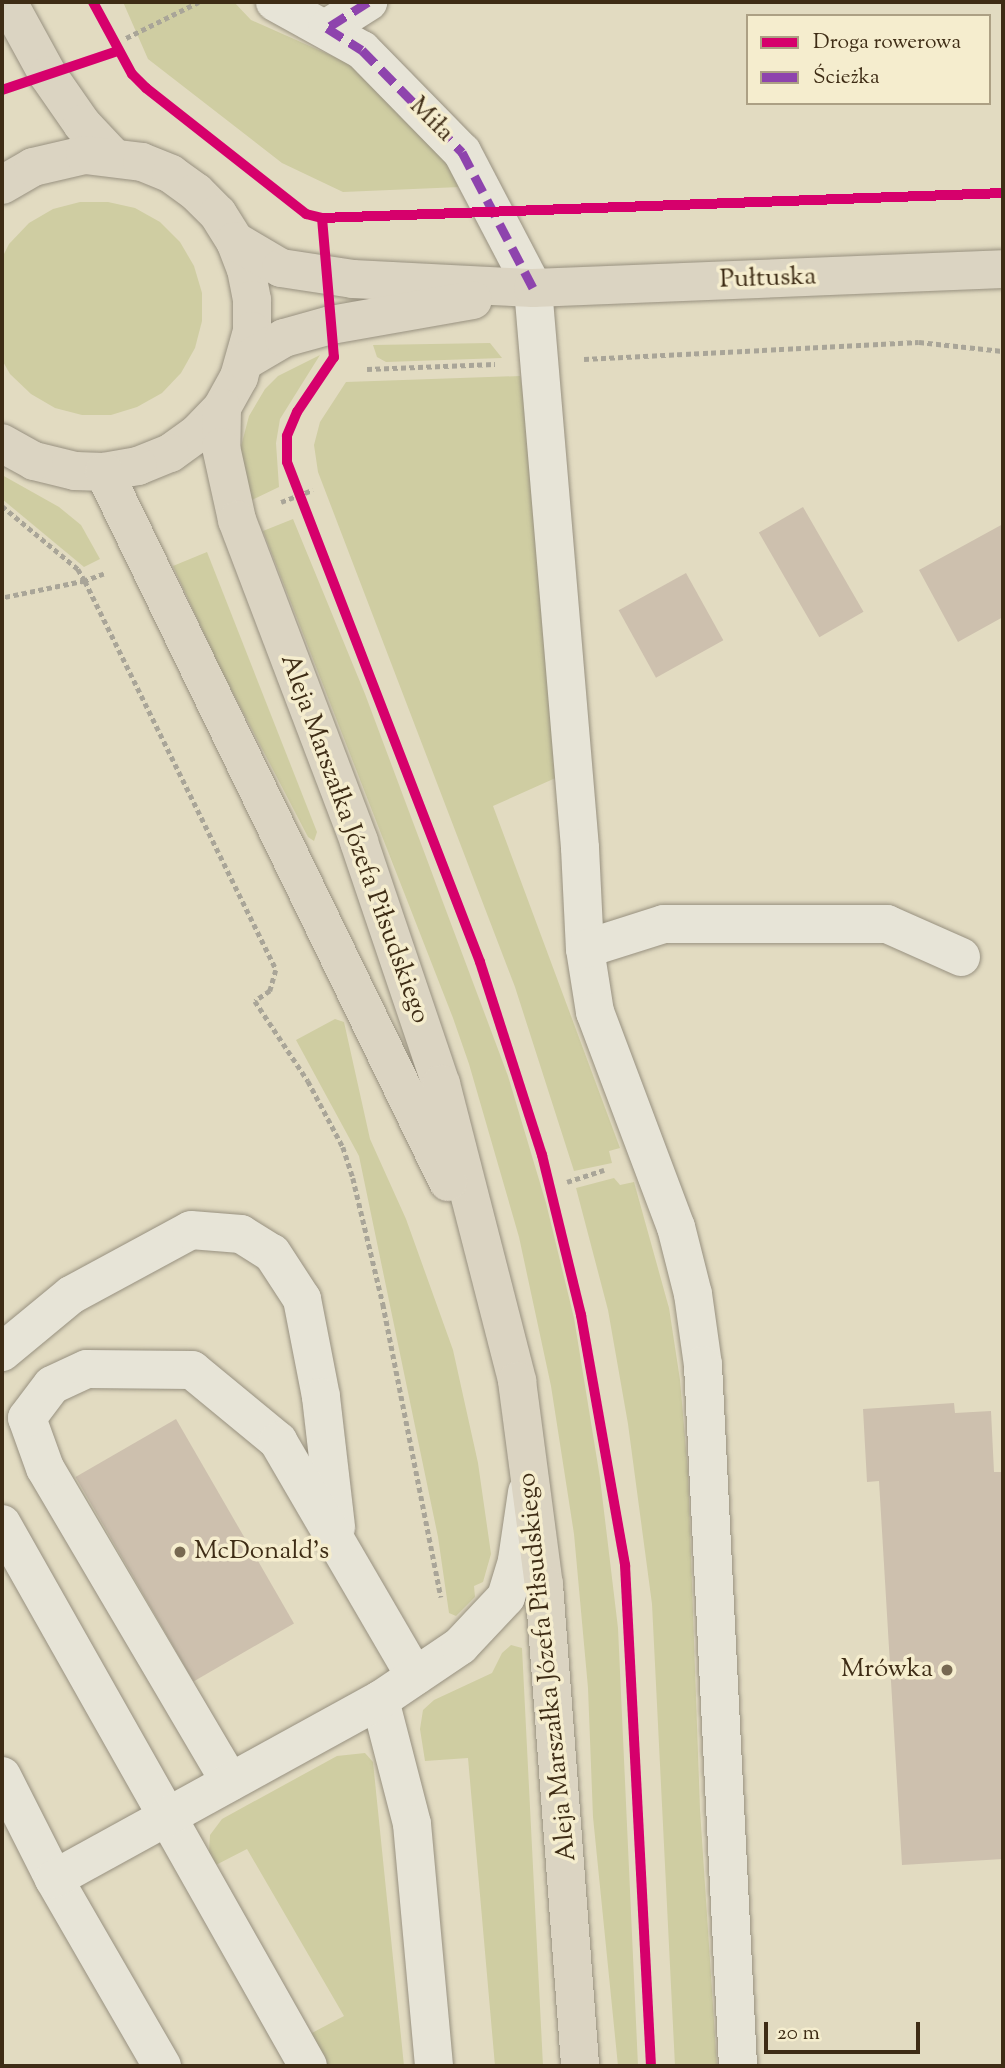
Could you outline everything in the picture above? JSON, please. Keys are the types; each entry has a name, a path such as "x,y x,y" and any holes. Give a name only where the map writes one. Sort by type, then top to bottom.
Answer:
{"main road":[{"path":"8,2 48,75 82,124 112,156"},
{"path":"2,184 33,167 59,159 112,156 142,162 171,174 197,192 218,215 236,241 246,269 252,300 252,331 245,361 222,408 198,433 170,453 138,466 104,472 75,471 47,465 21,455 2,443"},
{"name":"Pułtuska","path":"236,241 281,268 327,276 533,288 1003,269"},
{"name":"Pułtuska","path":"245,361 284,338 331,325 533,288"},
{"name":"Aleja Marszałka Józefa Piłsudskiego","path":"222,408 221,447 237,520 377,893 440,1084 517,1381 544,1585 580,2066"},
{"name":"Aleja Marszałka Józefa Piłsudskiego","path":"104,472 407,1094 489,1271"}],"street":[{"name":"Miła","path":"275,2 327,28 362,50 462,152 533,288"},
{"path":"327,28 368,2"},
{"path":"533,288 580,848 584,950 595,1012 676,1227 693,1294 703,1365 738,2066"},
{"path":"584,950 664,924 887,924 961,957"},
{"path":"2,1352 71,1295 191,1230 241,1234 272,1253 302,1299 321,1397 337,1543"},
{"path":"230,1782 45,1468 27,1418 52,1385 87,1369 192,1370 278,1441 415,1676"},
{"path":"54,1879 380,1700 450,1653 506,1597 517,1560 529,1472"},
{"path":"2,1524 308,2066"},
{"path":"380,1700 412,1824 434,2066"},
{"path":"2,1776 54,1879 162,2066"}],"path":[{"path":"126,38 199,2"},
{"path":"359,369 919,342 1003,351"},
{"path":"237,520 313,490"},
{"path":"2,506 78,569 276,970 270,991 255,1001 308,1081 343,1147 383,1304 450,1653"},
{"path":"2,598 85,581 146,557"}],"shaded area":[{"path":"123,2 234,2 251,20 348,63 454,162 460,187 343,192 282,163 148,59"},
{"path":"80,202 108,202 135,208 160,222 180,242 194,266 202,293 202,321 195,348 181,373 162,393 137,407 111,415 82,415 55,408 31,394 10,374 2,360 2,258 9,244 29,223 53,209"},
{"path":"490,343 502,358 386,362 377,357 373,345"},
{"path":"320,355 280,419 276,443 279,487 250,501 238,458 249,416 265,389 278,376"},
{"path":"520,376 528,421 560,776 493,806 620,1148 609,1151 612,1163 574,1171 515,987 318,472 314,445 320,422 346,382"},
{"path":"2,475 59,507 81,525 100,559 84,567 2,499"},
{"path":"293,519 365,694 508,1076 546,1203 574,1318 600,1478 618,1628 638,2066 618,2066 593,1817 588,1688 574,1534 551,1386 519,1237 453,1018 263,531"},
{"path":"207,552 317,832 314,841 308,837 219,666 173,566"},
{"path":"335,1019 344,1022 370,1139 406,1219 453,1350 478,1463 491,1554 483,1582 474,1586 475,1597 456,1616 449,1613 438,1537 359,1156 296,1040"},
{"path":"614,1178 620,1185 634,1182 669,1308 680,1380 688,1472 700,1810 717,2066 675,2066 652,1604 628,1424 608,1310 576,1188"},
{"path":"511,1645 522,1648 543,2066 495,2066 468,1758 425,1761 420,1729 423,1710 434,1700 492,1673 502,1653"},
{"path":"365,1753 373,1762 404,2066 328,2066 310,2034 344,2016 247,1849 208,1869 210,1835 222,1819 337,1756"}],"building":[{"path":"803,507 864,612 819,637 759,532"},
{"path":"1003,524 1003,617 958,642 919,570"},
{"path":"686,573 723,640 656,678 619,610"},
{"name":"Mrówka","path":"954,1403 955,1413 991,1411 994,1472 1003,1472 1003,1859 902,1865 879,1481 867,1482 863,1409"},
{"name":"McDonald's","path":"176,1419 294,1623 194,1681 76,1477"}],"marked path":[{"path":"368,2 327,28 362,50 462,152 533,288"}],"cycle path":[{"path":"93,2 132,74 146,88 306,214 322,218 1003,193"},
{"path":"2,90 118,51"},
{"path":"322,218 334,357 297,412 287,436 287,462 480,962 542,1155 581,1315 625,1565 651,2066"}],"place":[{"name":"McDonald's","path":"180,1552"},
{"name":"Mrówka","path":"947,1670"}]}
